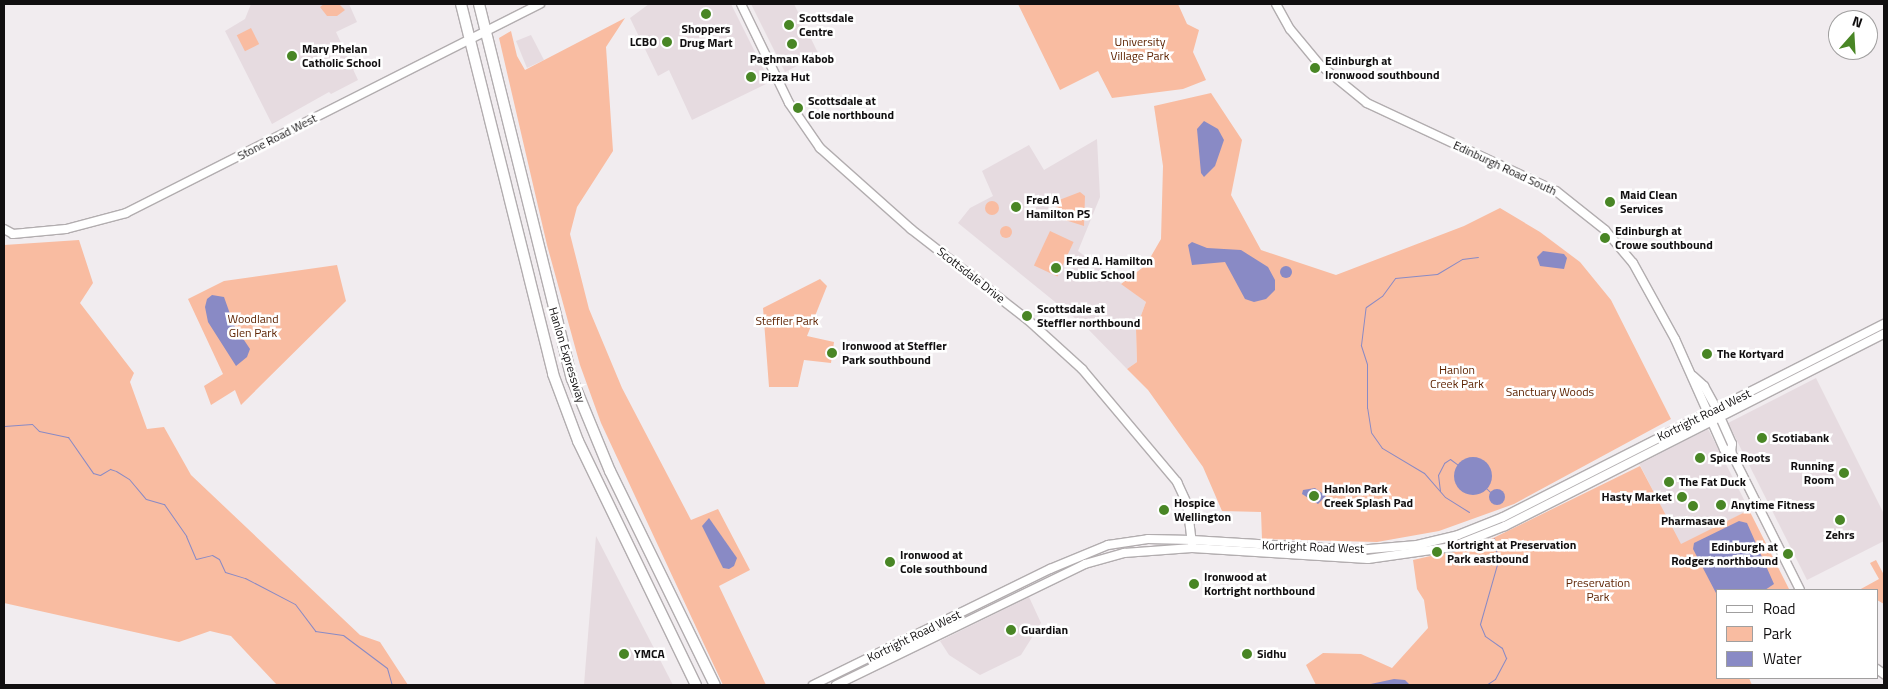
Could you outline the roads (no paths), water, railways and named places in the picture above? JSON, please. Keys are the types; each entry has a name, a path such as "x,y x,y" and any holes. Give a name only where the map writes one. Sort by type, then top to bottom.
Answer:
{"highway":[{"name":"Hanlon Expressway","path":"461,4 543,339 561,397 586,457 696,685"},
{"name":"Hanlon Expressway","path":"479,4 572,379 610,471 715,685"}],"street":[{"name":"Stone Road West","path":"4,230 13,234 66,229 126,212 540,4"},
{"name":"Scottsdale Drive","path":"741,4 789,103 820,148 911,229 1028,320 1082,369 1177,482 1187,503 1192,548"},
{"name":"Edinburgh Road South","path":"1276,4 1290,29 1319,64 1367,103 1520,173 1556,192 1592,218 1633,263 1694,376 1704,386 1716,408 1732,444 1731,452 1800,589"},
{"name":"Kortright Road West","path":"813,685 1087,551 1127,541 1192,540 1357,550 1436,540 1503,517 1884,324"},
{"name":"Kortright Road West","path":"836,685 1085,564 1147,549 1192,548 1323,558 1368,558 1452,547 1505,526 1884,334"},
{"name":"Edinburgh Road South","path":"1694,376 1695,390 1724,449 1731,452"}],"water":[{"path":"1204,121 1218,129 1224,140 1215,166 1204,177 1201,173 1197,129"},
{"path":"1192,242 1207,248 1241,250 1268,267 1275,280 1275,290 1266,299 1254,302 1245,299 1225,262 1192,265 1188,245"},
{"path":"1543,251 1564,254 1567,258 1564,269 1540,266 1537,257"},
{"path":"1284,266 1288,266 1292,272 1288,278 1284,278 1280,274 1280,270"},
{"path":"212,295 224,297 234,325 250,349 247,357 236,366 208,322 205,307 207,299"},
{"path":"1473,457 1486,463 1492,476 1486,489 1473,495 1460,489 1454,476 1460,463"},
{"name":"Hanlon Park Creek Splash Pad","path":"1315,488 1326,496 1318,504 1302,494 1303,490"},
{"path":"1497,489 1505,497 1497,505 1489,497"},
{"path":"709,518 737,558 734,566 729,569 723,568 702,526"},
{"path":"1739,521 1747,523 1774,584 1766,589 1716,589 1716,593 1693,549 1694,543"},
{"path":"1394,679 1405,680 1410,685 1366,685"}],"waterway":[{"path":"1469,512 1445,497 1424,473 1382,448 1371,432 1367,408 1367,364 1361,345 1366,307 1382,296 1395,278 1437,274 1462,259 1478,257"},
{"path":"4,426 32,424 39,431 68,437 93,473 100,475 110,469 116,471 129,479 146,499 164,504 186,536 196,559 212,555 219,559 225,572 245,578 295,604 315,631 343,635 387,668 392,685"},
{"path":"1440,491 1438,475 1444,463 1450,459 1457,464"},
{"path":"1485,487 1490,492"},
{"path":"1486,685 1495,679 1506,658 1502,648 1485,636 1480,624 1498,561 1494,538"}],"place":[{"name":"Shoppers Drug Mart","path":"706,14"},
{"name":"Scottsdale Centre","path":"789,25"},
{"name":"LCBO","path":"667,42"},
{"name":"Paghman Kabob","path":"792,44"},
{"name":"Mary Phelan Catholic School","path":"292,56"},
{"name":"Edinburgh at Ironwood southbound","path":"1315,68"},
{"name":"Pizza Hut","path":"751,77"},
{"name":"Scottsdale at Cole northbound","path":"798,108"},
{"name":"Maid Clean Services","path":"1610,202"},
{"name":"Fred A Hamilton PS","path":"1016,207"},
{"name":"Edinburgh at Crowe southbound","path":"1605,238"},
{"name":"Fred A. Hamilton Public School","path":"1056,268"},
{"name":"Scottsdale at Steffler northbound","path":"1027,316"},
{"name":"Ironwood at Steffler Park southbound","path":"832,353"},
{"name":"The Kortyard","path":"1707,354"},
{"name":"Scotiabank","path":"1762,438"},
{"name":"Spice Roots","path":"1700,458"},
{"name":"Running Room","path":"1844,473"},
{"name":"The Fat Duck","path":"1669,482"},
{"name":"Hanlon Park Creek Splash Pad","path":"1314,496"},
{"name":"Hasty Market","path":"1682,497"},
{"name":"Anytime Fitness","path":"1721,505"},
{"name":"Pharmasave","path":"1693,506"},
{"name":"Hospice Wellington","path":"1164,510"},
{"name":"Zehrs","path":"1840,520"},
{"name":"Kortright at Preservation Park eastbound","path":"1437,552"},
{"name":"Edinburgh at Rodgers northbound","path":"1788,554"},
{"name":"Ironwood at Cole southbound","path":"890,562"},
{"name":"Ironwood at Kortright northbound","path":"1194,584"},
{"name":"Guardian","path":"1011,630"},
{"name":"YMCA","path":"624,654"},
{"name":"Sidhu","path":"1247,654"}],"park label":[{"name":"University Village Park","path":"1140,49"},
{"name":"Steffler Park","path":"787,321"},
{"name":"Woodland Glen Park","path":"253,326"},
{"name":"Hanlon Creek Park","path":"1457,377"},
{"name":"Sanctuary Woods","path":"1550,392"},
{"name":"Preservation Park","path":"1598,590"}]}
